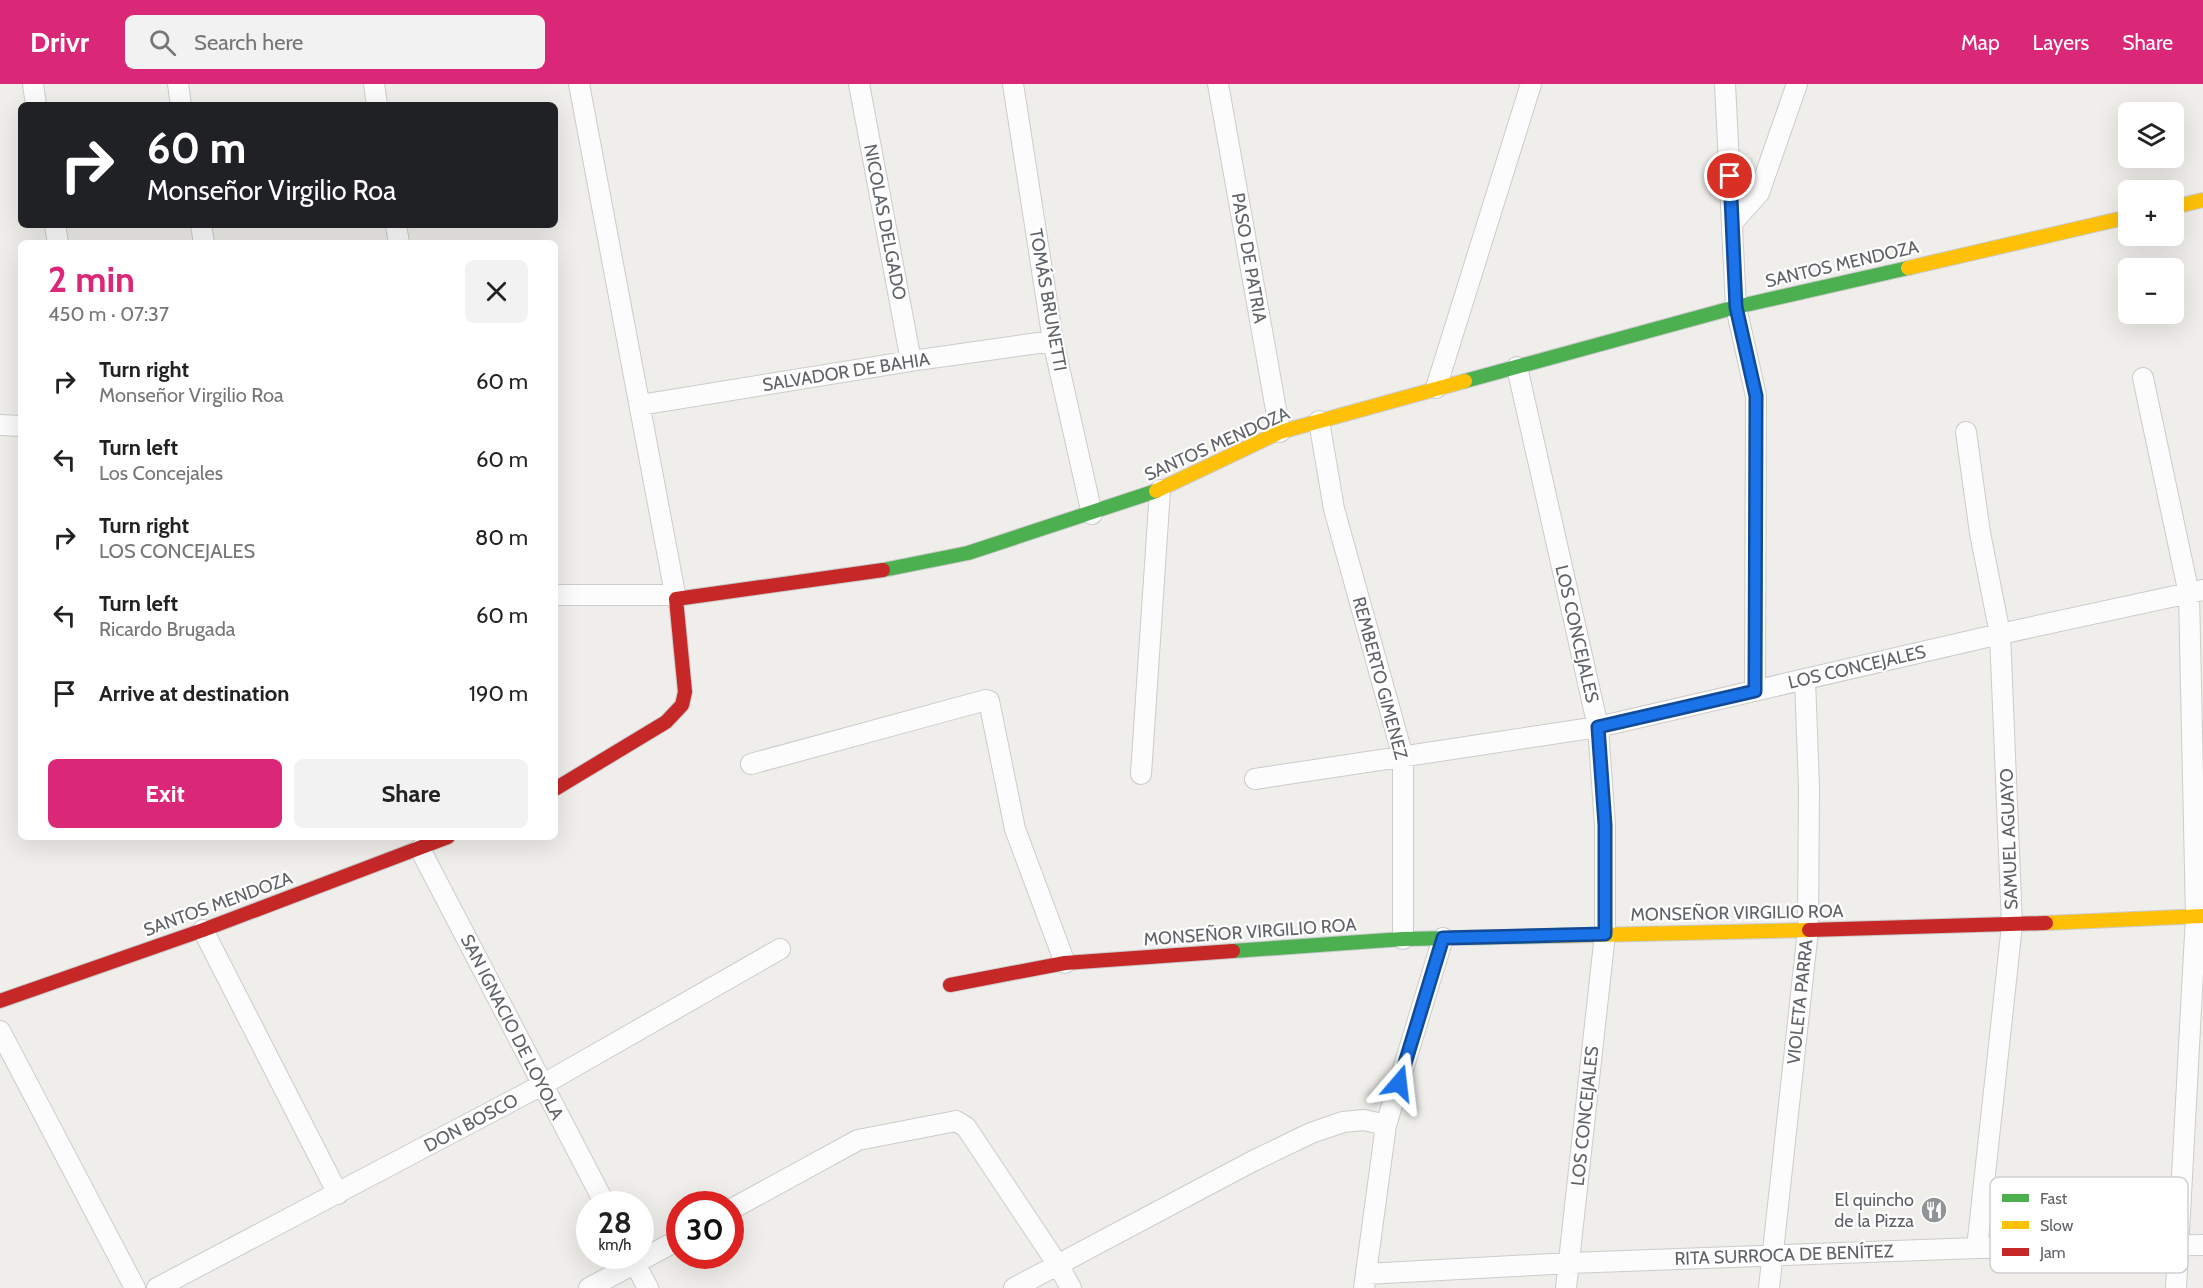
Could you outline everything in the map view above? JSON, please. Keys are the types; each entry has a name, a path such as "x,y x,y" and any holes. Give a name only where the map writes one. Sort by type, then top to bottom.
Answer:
{"street":[{"path":"33,84 36,102"},
{"path":"178,84 181,102"},
{"path":"374,84 377,102"},
{"path":"558,787 666,722 682,705 685,692 676,597 579,84"},
{"name":"NICOLAS DELGADO","path":"859,84 911,361"},
{"name":"TOMÁS BRUNETTI","path":"1013,84 1053,341 1092,514"},
{"name":"PASO DE PATRIA","path":"1218,84 1280,432"},
{"path":"1436,388 1531,84"},
{"path":"1725,84 1736,307 1756,396 1755,691"},
{"path":"1732,223 1759,193 1797,84"},
{"path":"2184,205 2203,200"},
{"name":"SANTOS MENDOZA","path":"676,597 894,569 968,553 1160,490 1280,432 1736,307 2118,219"},
{"name":"SALVADOR DE BAHIA","path":"640,405 911,361 1053,341"},
{"name":"LOS CONCEJALES","path":"1517,367 1598,727 1605,825 1605,934 1566,1288"},
{"path":"2144,378 2196,592 2199,916 2184,1177"},
{"name":"REMBERTO GIMENEZ","path":"1318,421 1334,509 1403,757 1403,939"},
{"path":"0,425 18,426"},
{"name":"SAMUEL AGUAYO","path":"1966,432 1980,533 2000,634 2012,925 1977,1248"},
{"path":"1141,774 1160,490"},
{"name":"LOS CONCEJALES","path":"1254,779 1598,727 2000,634 2196,592"},
{"path":"558,595 676,597"},
{"name":"VIOLETA PARRA","path":"1769,1288 1808,930 1809,788 1805,679"},
{"path":"751,764 988,701 1015,830 1065,963"},
{"name":"SANTOS MENDOZA","path":"0,1001 203,930 441,840"},
{"name":"SAN IGNACIO DE LOYOLA","path":"420,849 598,1191"},
{"name":"MONSEÑOR VIRGILIO ROA","path":"950,985 1065,963 1403,939 2012,925 2199,916"},
{"path":"203,930 338,1194"},
{"path":"1365,1281 1386,1125 1443,938"},
{"name":"DON BOSCO","path":"157,1288 542,1085 780,949"},
{"path":"0,1031 135,1288"},
{"path":"1014,1288 1251,1162 1311,1133 1343,1122 1364,1120 1386,1125"},
{"path":"744,1202 858,1140 956,1121 966,1126 1058,1264 1071,1288"},
{"name":"RITA SURROCA DE BENÍTEZ","path":"2188,1246 2203,1245"},
{"name":"RITA SURROCA DE BENÍTEZ","path":"1365,1281 1570,1263 1990,1248"},
{"path":"589,1288 618,1269"},
{"path":"638,1269 648,1288"},
{"path":"2176,1288 2177,1273"}],"traffic: fast":[{"path":"1465,381 1736,307 1908,268"},
{"path":"883,570 968,553 1156,491"},
{"path":"1233,951 1403,939 1551,936"}],"traffic: slow":[{"path":"2184,205 2203,200"},
{"path":"1908,268 2118,219"},
{"path":"1156,491 1280,432 1465,381"},
{"path":"2046,923 2203,916"},
{"path":"1551,936 1809,930"}],"traffic: jam":[{"path":"558,787 666,722 682,705 685,692 676,599 883,570"},
{"path":"0,1001 203,930 440,840"},
{"path":"1809,930 2046,923"},
{"path":"950,985 1065,963 1233,951"}],"place":[{"name":"El quincho de la Pizza","path":"1934,1210"}],"route":[{"path":"1399,1083 1443,938 1605,934 1605,825 1598,727 1755,691 1756,396 1736,307 1730,176"}]}
